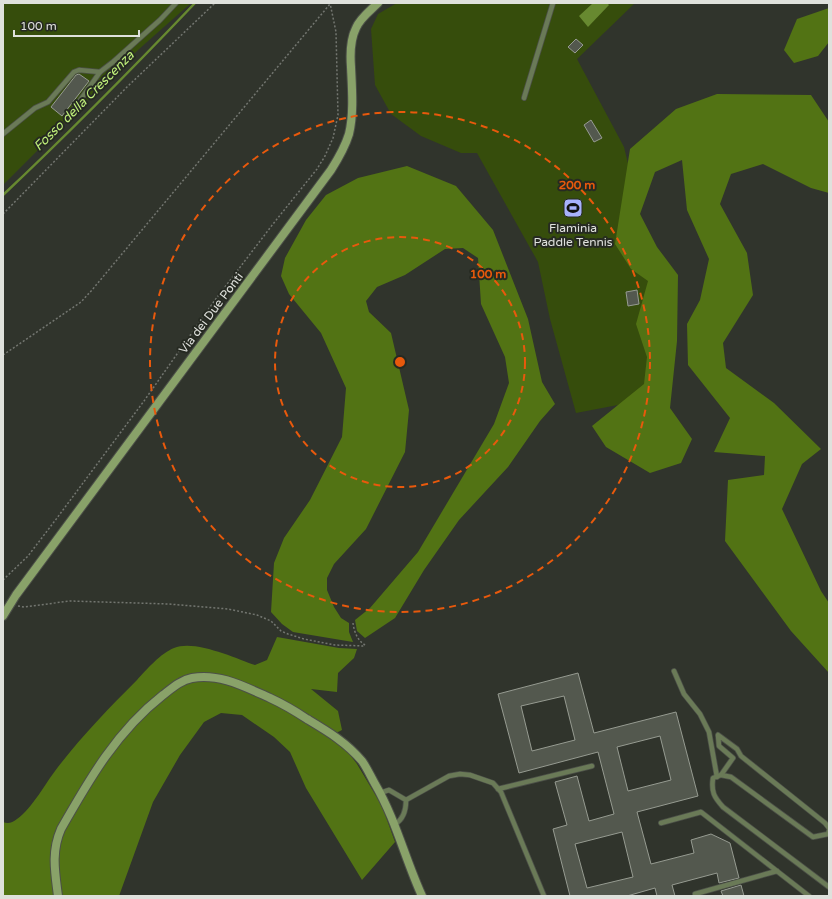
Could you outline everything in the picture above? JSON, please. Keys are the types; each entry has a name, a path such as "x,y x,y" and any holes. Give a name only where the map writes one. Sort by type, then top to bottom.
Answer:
{"street":[{"name":"Via dei Due Ponti","path":"3,616 12,601 331,170 344,147 349,134 352,103 350,55 351,42 356,27 378,3"},
{"path":"58,896 54,864 56,843 61,829 86,784 108,752 158,698 186,680 206,677 235,683 280,703 334,735 348,746 362,761 380,793 395,824 422,896"}],"lane":[{"path":"74,109 100,72 160,20 176,3"},
{"path":"524,98 553,3"},
{"path":"3,134 35,108 48,102 74,72 79,70 100,72"},
{"path":"674,671 684,694 700,714 709,732 719,776"},
{"path":"734,758 719,746 718,736 737,749 741,756 825,823 829,828"},
{"path":"719,776 734,758 741,756"},
{"path":"498,789 592,766"},
{"path":"406,800 449,776 460,774 470,775 493,783 501,792 544,896"},
{"path":"829,831 828,834 813,837 731,777 719,776 713,778 711,788 723,807 829,888"},
{"path":"380,793 389,790 406,800"},
{"path":"395,824 400,821 404,814 406,800"},
{"path":"661,823 701,812 810,896"},
{"path":"695,894 777,871"}],"path":[{"path":"3,214 127,86 215,3"},
{"path":"3,355 81,302 330,3"},
{"path":"3,580 28,556 58,518 144,401 215,300 317,169 325,156 333,138 338,115 336,32 330,3"},
{"path":"12,601 20,607 70,601 169,604 228,609 257,615 271,621 288,634 304,639 335,645 365,646 354,631 353,623"}],"shaded area":[{"path":"3,3 191,3 138,50 3,185"},
{"name":"Flaminia Paddle Tennis","path":"397,3 635,3 577,59 624,147 664,312 665,396 576,413 550,319 538,262 477,153 461,153 421,136 391,114 375,85 371,29 378,14"},
{"path":"593,3 607,3 609,5 588,27 579,16"},
{"path":"829,8 829,42 818,56 794,63 784,50 797,19"},
{"path":"717,94 811,95 829,122 829,193 811,188 763,164 731,174 720,204 747,253 753,295 723,343 726,368 774,403 821,449 802,464 782,509 821,591 829,603 829,673 791,631 725,541 728,480 764,475 765,456 714,452 730,418 688,365 687,324 700,300 709,259 687,210 682,160 655,172 640,214 657,247 678,275 677,341 670,408 692,439 681,463 650,473 606,447 592,426 644,384 647,357 636,324 648,281 631,269 615,244 630,149 676,109"},
{"path":"407,166 456,186 493,230 528,319 542,382 555,404 540,421 508,467 459,520 424,570 395,618 365,638 357,631 355,620 370,608 418,552 494,424 509,383 505,357 481,304 478,258 463,248 445,249 405,275 377,287 366,301 369,312 391,333 409,410 405,452 366,529 334,564 327,578 327,590 334,607 341,618 349,623 349,632 353,642 293,632 282,624 271,612 274,563 284,538 310,500 342,437 346,388 321,333 289,294 281,276 285,258 306,220 326,195 358,178"},
{"path":"277,637 339,648 357,649 354,658 338,673 337,692 311,689 338,711 342,730 328,737 348,752 357,764 382,806 395,842 362,880 306,788 290,752 274,737 242,715 221,713 204,722 180,755 153,802 119,896 3,896 3,822 8,823 23,815 77,744 154,662 169,650 182,646 192,646 214,650 255,665 267,660"}],"building":[{"path":"576,39 583,45 575,53 568,47"},
{"path":"79,74 89,81 62,116 51,107 76,75"},
{"path":"591,120 602,138 594,142 584,125"},
{"path":"637,290 639,304 628,306 626,292"},
{"path":"578,673 594,733 676,712 698,796 637,812 651,864 694,853 691,840 711,834 730,843 739,878 719,883 717,873 672,885 675,896 657,896 655,888 627,896 570,896 553,829 567,825 555,782 577,776 589,821 614,814 598,752 519,773 498,694","holes":["564,696 575,740 532,751 521,706","660,736 671,780 628,791 617,747","622,832 633,877 587,888 575,844"]},
{"path":"741,885 744,896 723,896 721,891"}],"waterway":[{"name":"Fosso della Crescenza","path":"3,195 52,148 195,3"}],"place":[{"name":"Flaminia Paddle Tennis","path":"573,208"}]}
